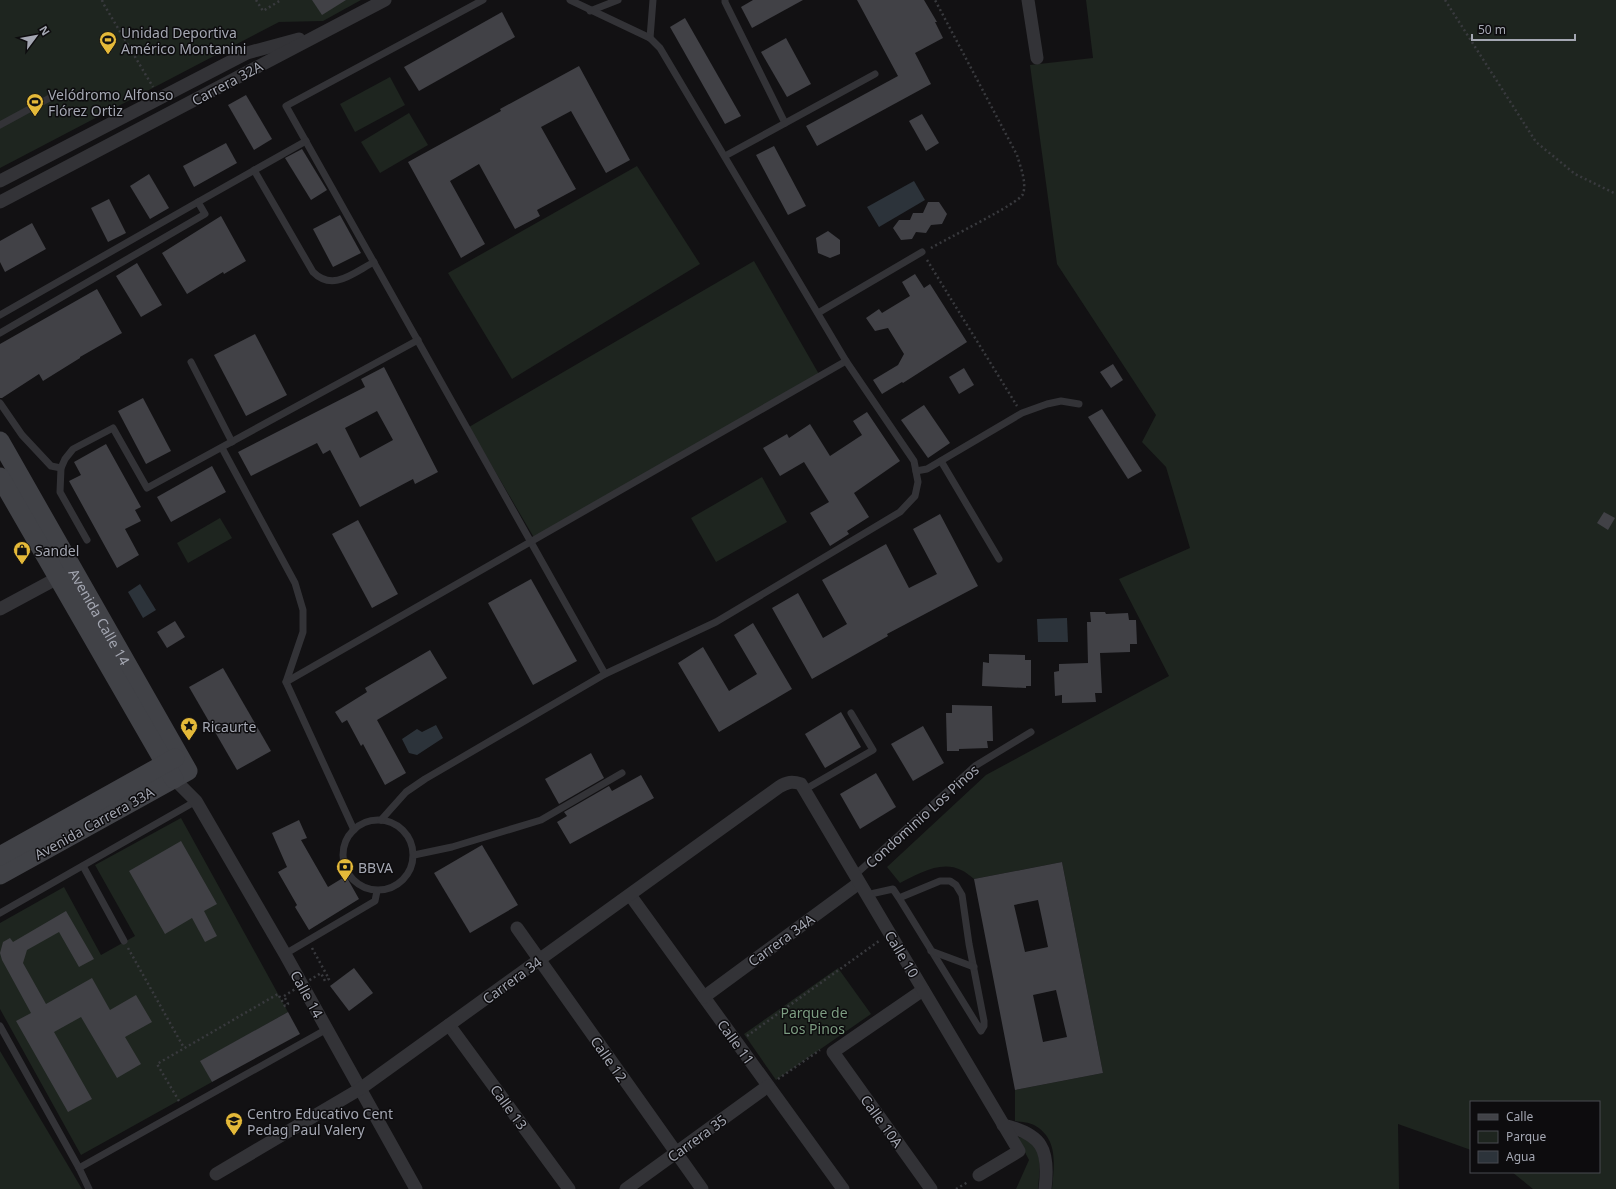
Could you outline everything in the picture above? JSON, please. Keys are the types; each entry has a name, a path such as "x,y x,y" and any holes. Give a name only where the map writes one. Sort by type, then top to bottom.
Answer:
{"main road":[{"name":"Avenida Calle 14","path":"0,441 65,574"},
{"name":"Avenida Calle 14","path":"0,477 65,574 177,767"},
{"name":"Avenida Carrera 33A","path":"0,875 50,838 177,767"},
{"name":"Avenida Carrera 33A","path":"0,856 50,838"}],"street":[{"name":"Carrera 32A","path":"0,202 385,0"},
{"path":"1028,0 1037,58"},
{"name":"Carrera 32A","path":"0,181 247,53 326,31"},
{"path":"0,609 65,574"},
{"name":"Calle 14","path":"177,767 327,1029 411,1188"},
{"name":"Carrera 34","path":"216,1174 360,1089 779,787 788,782 795,782 802,787"},
{"name":"Calle 10","path":"802,787 1019,1152 979,1175"},
{"name":"Carrera 34A","path":"704,997 860,884"},
{"name":"Calle 11","path":"630,895 843,1189"},
{"name":"Calle 12","path":"517,928 702,1189"},
{"path":"833,1052 923,990"},
{"name":"Calle 13","path":"449,1025 569,1189"},
{"name":"Calle 10A","path":"833,1052 932,1189"},
{"name":"Carrera 35","path":"626,1189 768,1086"},
{"path":"1003,1125 1020,1129 1032,1135 1040,1143 1046,1161 1045,1189"}],"lane":[{"path":"483,0 286,106 605,674"},
{"path":"381,820 406,792 425,779 605,674 716,622 900,512 916,496 918,482 914,461 846,361 660,48 650,38 590,11 570,0"},
{"path":"590,11 618,0"},
{"path":"650,38 653,0"},
{"path":"725,0 785,122"},
{"path":"725,156 875,74"},
{"path":"0,125 57,94"},
{"path":"0,316 306,141"},
{"path":"254,170 312,272 318,277 326,281 334,282 342,280 374,262"},
{"path":"0,334 205,214 198,202"},
{"path":"818,313 922,252"},
{"path":"87,540 60,492 61,468 65,459 73,450 113,428 147,488 418,340"},
{"path":"286,682 846,361"},
{"path":"191,362 232,442"},
{"path":"916,471 927,469 1022,413 1047,404 1061,401 1079,404"},
{"path":"0,403 22,435 51,466 61,468"},
{"path":"222,448 295,583 303,610 303,632 286,682 354,830"},
{"path":"941,461 999,559"},
{"path":"802,787 873,750 851,713"},
{"name":"Condominio Los Pinos","path":"860,884 975,766 1031,732"},
{"path":"414,855 452,848 541,820 622,773"},
{"path":"0,913 196,801"},
{"path":"371,820 381,820 392,822 400,828 412,845 414,855 412,867 407,877 398,885 388,890 377,891 367,889 350,877 345,868 343,858 347,838 354,830 371,820"},
{"path":"83,866 124,941"},
{"path":"860,884 893,889 981,1031 984,1026 984,1021 962,895 956,885 950,881 940,881 899,898"},
{"path":"285,954 375,901 377,891"},
{"path":"931,950 974,967"},
{"path":"0,1026 79,1168 89,1189"},
{"path":"79,1168 327,1029"}],"path":[{"path":"102,0 102,3 153,88"},
{"path":"256,0 263,11 281,0"},
{"path":"935,0 1016,155 1024,181 1024,193 1022,197 1008,206 922,252 1022,413"},
{"path":"1445,0 1536,142 1575,174 1616,194"},
{"path":"737,1043 889,934"},
{"path":"124,941 184,1048"},
{"path":"184,1110 157,1064 278,994 285,1006 288,1004 284,996 321,973 325,981 330,979 308,941"},
{"path":"768,1086 824,1047 833,1052"}],"green space":[{"name":"Unidad Deportiva Américo Montanini","path":"0,0 361,0 323,21 279,22 0,168"},
{"path":"1086,0 1616,0 1616,1189 1533,1189 1513,1173 1600,1173 1600,1101 1470,1101 1470,1150 1398,1124 1399,1189 1052,1189 1054,1162 1051,1145 1048,1138 1034,1125 1015,1121 1015,1090 1103,1073 1062,862 974,879 963,871 953,867 938,867 922,872 900,883 887,867 986,775 1169,676 1119,579 1190,548 1166,467 1142,442 1156,415 1057,264 1030,65 1093,58"},
{"path":"390,77 405,105 355,132 340,104"},
{"path":"409,113 428,145 380,173 361,142"},
{"path":"637,166 700,264 512,379 448,273"},
{"path":"754,261 820,376 536,541 469,427"},
{"path":"762,477 787,522 716,562 691,518"},
{"path":"220,518 232,538 188,563 177,543"},
{"path":"181,818 288,1012 201,1061 212,1082 81,1155 0,1009 0,923 64,887 101,955 135,936 95,865"},
{"name":"Parque de Los Pinos","path":"838,968 871,1014 776,1080 744,1034"},
{"path":"0,1051 82,1189 0,1189"},
{"path":"1017,1137 1026,1139 1032,1143 1039,1156 1040,1173 1038,1189 1016,1189 1029,1160"}],"water":[{"path":"914,181 925,200 879,227 867,207"},
{"path":"140,584 156,610 143,618 128,592"},
{"path":"1067,618 1068,642 1038,642 1037,619"},
{"path":"436,725 443,738 417,755 409,753 402,739 417,729 422,732"}],"building":[{"path":"312,0 346,0 322,15"},
{"path":"753,0 803,0 752,28 741,7"},
{"path":"857,0 924,0 937,22 935,22 943,38 915,53 931,84 817,146 806,126 898,76"},
{"path":"502,12 515,37 419,91 404,67"},
{"path":"685,18 741,116 725,124 670,27"},
{"path":"786,38 811,84 787,97 761,52"},
{"path":"579,66 630,160 606,173 571,111 541,127 576,189 537,210 540,216 515,229 479,164 450,181 485,244 461,258 408,162"},
{"path":"246,95 272,139 254,150 228,105"},
{"path":"922,114 939,143 926,151 909,121"},
{"path":"226,143 237,163 194,187 183,166"},
{"path":"774,146 806,206 788,215 756,155"},
{"path":"302,149 327,190 311,200 285,158"},
{"path":"149,174 169,208 150,219 130,186"},
{"path":"109,199 126,233 108,242 91,208"},
{"path":"928,202 939,202 947,214 942,224 931,225 926,233 916,232 912,239 901,240 893,228 899,220 910,220 913,213 923,213"},
{"path":"340,215 361,253 333,267 313,229"},
{"path":"221,216 246,261 224,274 223,272 187,294 162,253"},
{"path":"32,223 46,249 5,272 0,262 0,241"},
{"path":"828,231 840,240 840,254 830,258 818,253 816,238"},
{"path":"137,263 162,305 141,317 116,276"},
{"path":"915,274 924,288 930,284 967,342 903,383 902,382 882,394 873,380 898,365 904,354 888,328 875,331 866,318 879,309 882,313 910,296 902,282"},
{"path":"97,289 122,333 80,357 43,381 39,374 0,398 0,344"},
{"path":"255,334 287,395 246,416 214,355"},
{"path":"1113,364 1123,380 1111,388 1100,372"},
{"path":"384,367 438,472 415,484 413,479 360,507 330,450 323,454 317,443 251,476 238,452 365,387 361,379","holes":["377,411 393,440 360,458 345,428"]},
{"path":"964,368 974,385 959,394 949,377"},
{"path":"143,398 171,451 146,464 118,411"},
{"path":"924,405 950,443 928,458 901,420"},
{"path":"1102,409 1142,471 1128,479 1088,417"},
{"path":"867,412 900,461 854,493 869,517 847,531 849,534 830,546 810,513 829,502 804,462 780,476 763,448 787,434 789,438 810,424 830,456 862,435 853,421"},
{"path":"106,444 141,507 135,510 141,521 125,529 139,555 117,568 69,481 81,475 74,462"},
{"path":"212,466 226,492 171,522 157,497"},
{"path":"1604,512 1615,518 1608,530 1597,523"},
{"path":"940,514 978,586 887,634 888,636 812,679 772,608 798,593 823,638 847,624 822,580 886,544 909,588 937,574 913,529"},
{"path":"358,520 398,594 372,608 332,534"},
{"path":"531,579 577,661 533,685 488,603"},
{"path":"1090,612 1105,612 1106,614 1128,613 1129,620 1136,620 1137,644 1130,644 1130,652 1100,653 1102,693 1095,693 1096,702 1062,703 1062,695 1055,696 1054,672 1059,671 1059,664 1088,663 1087,622 1091,622"},
{"path":"175,621 185,637 167,648 157,632"},
{"path":"753,623 792,689 719,732 678,663 703,647 729,691 757,674 734,635"},
{"path":"430,650 447,678 377,720 406,773 385,785 363,744 361,746 347,720 342,723 335,712 367,692 365,688"},
{"path":"989,654 1025,655 1025,660 1031,660 1031,686 1026,686 1026,688 982,686 983,662 989,663"},
{"path":"223,668 271,751 237,770 189,687"},
{"path":"952,705 992,706 993,741 987,741 988,748 947,751 946,713 952,713"},
{"path":"841,712 861,747 825,768 805,734"},
{"path":"923,726 944,763 913,781 891,744"},
{"path":"591,753 604,778 559,804 545,779"},
{"path":"876,773 896,807 860,829 840,794"},
{"path":"641,775 654,798 570,844 557,822 567,816 564,812 609,786 612,791"},
{"path":"299,820 307,838 301,840 328,887 346,876 359,899 309,930 295,907 297,905 278,872 287,867 272,833"},
{"path":"181,841 217,904 204,911 217,936 205,942 192,918 165,934 129,871"},
{"path":"482,845 518,905 470,933 434,873"},
{"path":"1062,862 1103,1073 1015,1090 974,879","holes":["1038,900 1048,947 1025,952 1014,905","1056,990 1067,1037 1043,1042 1033,995"]},
{"path":"66,911 94,959 79,967 59,932 27,950 23,963 46,1004 92,978 110,1010 136,995 152,1022 125,1037 141,1064 117,1078 81,1017 54,1032 92,1099 68,1112 16,1021 31,1013 2,960 0,953 3,942 10,938 13,942"},
{"path":"354,968 373,993 349,1011 330,986"},
{"path":"288,1012 300,1034 212,1082 200,1061"}],"place":[{"name":"Unidad Deportiva Américo Montanini","path":"108,55"},
{"name":"Velódromo Alfonso Flórez Ortiz","path":"35,117"},
{"name":"Sandel","path":"22,565"},
{"name":"Ricaurte","path":"189,741"},
{"name":"BBVA","path":"345,882"},
{"name":"Centro Educativo Cent Pedag Paul Valery","path":"234,1136"}]}
